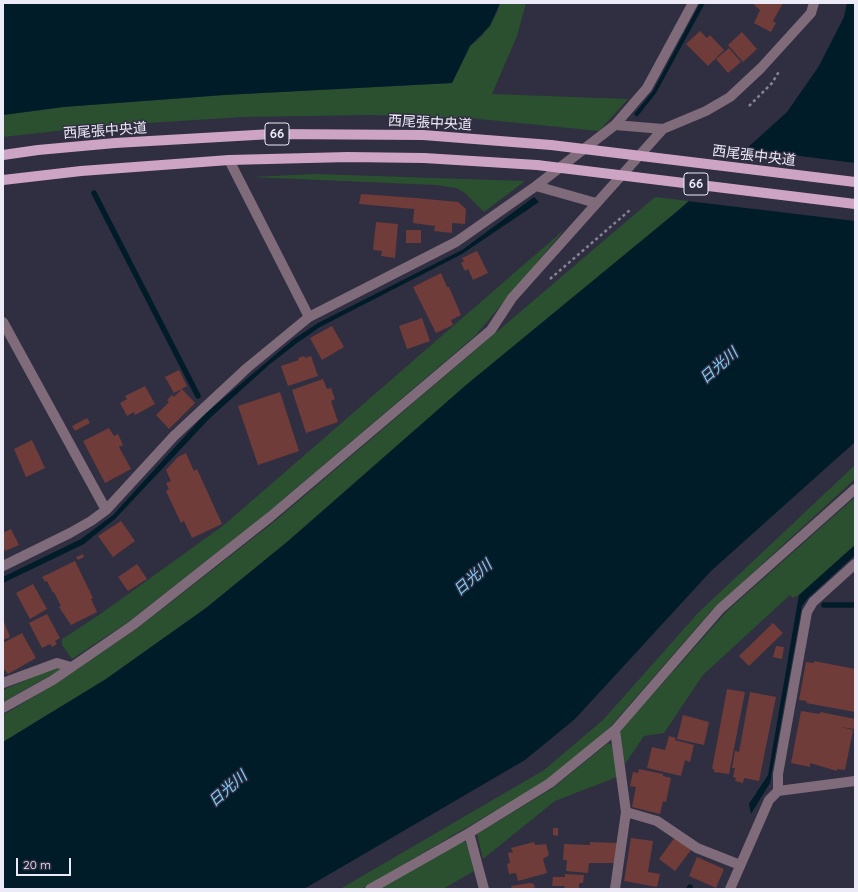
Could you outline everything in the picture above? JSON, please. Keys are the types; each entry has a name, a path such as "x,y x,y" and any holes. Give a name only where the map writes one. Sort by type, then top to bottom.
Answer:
{"main road":[{"name":"西尾張中央道","path":"3,155 38,150 115,143 272,134 424,135 552,145 855,182"},
{"name":"66","path":"3,180 81,171 229,160 348,157 424,158 537,164 855,204"}],"street":[{"path":"3,566 70,533 106,510 174,436 247,368 309,317 456,242 536,186 615,125 647,88 693,3"},
{"path":"3,708 71,667 133,625 264,522 490,330 512,298 663,129 706,111 730,97 761,68 811,13 814,3"},
{"path":"615,125 663,129"},
{"path":"229,160 309,317"},
{"path":"536,186 596,203"},
{"path":"3,322 106,510"},
{"path":"370,889 469,833 550,783 615,730 720,609 855,489"},
{"path":"778,791 778,774 807,612 813,602 855,564"},
{"path":"3,684 57,663 71,667"},
{"path":"615,730 626,812 615,889"},
{"path":"730,889 769,800 778,791 855,781"},
{"path":"626,812 657,822 697,848 740,865"},
{"path":"469,833 484,889"}],"path":[{"path":"545,283 630,210"}],"green space":[{"path":"500,3 526,3 517,36 492,94 628,99 599,131 469,118 371,115 242,117 101,126 3,137 3,115 63,107 224,95 452,83 470,46 482,36 497,13"},
{"path":"316,174 525,181 484,212 465,193 456,188 436,185 250,177"},
{"path":"655,197 689,201 287,542 206,608 106,679 3,742 3,715 57,683 138,628 275,521"},
{"path":"566,228 475,336 267,513 128,622 72,659 62,645 62,639 99,615 224,525"},
{"path":"855,465 855,479 711,611 610,727 548,780 361,889 340,889 544,770 603,720 698,613"},
{"path":"853,499 855,499 855,545 799,595 793,598 790,595 703,675 664,733 644,736 625,764 620,734 623,728 728,610"},
{"path":"56,667 60,670 3,702 3,690"},
{"path":"608,743 612,745 617,777 555,801 483,859 477,834 553,788"},
{"path":"461,842 466,842 474,871 443,889 378,889"}],"water":[{"path":"3,3 500,3 490,26 470,46 452,83 224,95 63,107 3,115"},
{"path":"700,3 705,3 656,93 637,117 634,114 653,91"},
{"name":"日光川","path":"847,3 855,3 855,442 711,571 575,719 525,760 304,889 3,889 3,742 106,679 206,608 287,542 466,385 680,209 787,112 819,66 844,17"},
{"path":"534,197 539,202 462,254 320,327 297,343 270,364 210,418 115,519 84,544 3,583 3,577 81,539 113,515 206,413 294,339 318,323 462,250"},
{"path":"855,545 855,555 808,598 802,606 770,783 751,814 749,804 768,775 799,595"}],"pier":[{"path":"745,149 855,163 855,221 687,201"}],"building":[{"path":"752,3 783,3 773,21 776,23 771,32 754,23 760,10"},
{"path":"700,31 707,38 710,35 724,50 708,66 686,44"},
{"path":"742,32 757,49 743,62 728,45"},
{"path":"729,48 741,62 728,73 716,59"},
{"path":"361,194 415,198 414,209 359,204"},
{"path":"415,198 458,202 466,209 465,224 452,223 452,233 434,231 435,226 413,223"},
{"path":"376,222 398,224 395,258 381,256 382,251 373,250"},
{"path":"406,230 421,230 421,243 406,243"},
{"path":"477,251 488,273 473,280 468,269 465,271 461,263 464,261 462,258"},
{"path":"441,273 447,287 449,287 461,315 451,320 453,325 436,333 413,287"},
{"path":"422,318 430,341 407,349 399,326"},
{"path":"332,326 344,347 322,360 310,338"},
{"path":"304,356 305,358 311,356 318,376 288,386 281,366 299,360 298,358"},
{"path":"179,370 187,386 174,393 165,377"},
{"path":"323,379 327,389 331,388 335,399 331,401 338,422 306,433 292,390"},
{"path":"145,386 155,404 135,415 134,412 127,416 120,403 127,399 125,396"},
{"path":"182,389 195,403 169,429 156,415 169,402 167,400 172,395 174,397"},
{"path":"280,392 299,451 258,465 238,406"},
{"path":"87,418 90,423 75,431 72,426"},
{"path":"109,428 114,436 118,434 123,445 119,447 131,469 105,483 83,441"},
{"path":"32,440 45,468 26,477 14,449"},
{"path":"186,453 194,471 197,469 222,524 192,538 184,521 181,523 166,491 169,489 166,483 171,481 166,470 178,457"},
{"path":"121,521 135,541 113,557 98,536"},
{"path":"11,529 19,545 5,551 3,546 3,533"},
{"path":"83,554 84,557 78,560 76,557"},
{"path":"75,561 93,598 91,599 97,612 71,625 59,607 61,606 54,592 53,593 47,581 45,582 42,577"},
{"path":"137,564 147,579 128,591 118,577"},
{"path":"33,584 47,609 30,619 16,593"},
{"path":"47,614 60,638 55,641 57,644 52,647 50,644 42,648 29,623"},
{"path":"3,619 10,637 3,640"},
{"path":"773,623 783,633 749,666 739,656"},
{"path":"22,633 36,658 8,674 3,668 3,643"},
{"path":"776,646 784,647 782,659 773,657"},
{"path":"814,661 855,669 855,712 806,703 807,701 799,700 806,662 814,663"},
{"path":"727,689 745,692 729,774 714,772 714,769 712,769"},
{"path":"750,692 776,697 759,781 744,778 743,783 735,781 736,778 733,777 735,768 732,768 735,751 739,752"},
{"path":"801,711 820,714 820,712 855,719 854,729 841,727 853,730 845,770 837,769 837,771 810,763 810,767 791,763"},
{"path":"683,715 709,722 704,745 677,739"},
{"path":"669,736 676,738 675,740 694,745 690,762 685,760 681,776 647,768 652,747 665,750"},
{"path":"639,769 663,774 663,776 671,778 666,802 663,801 660,814 632,807 636,787 630,786 633,772 638,773"},
{"path":"553,828 558,828 558,836 553,835"},
{"path":"675,837 691,850 675,871 659,859"},
{"path":"631,838 653,841 648,872 660,874 657,887 624,881"},
{"path":"534,842 535,845 546,844 549,855 543,859 547,873 518,881 516,873 509,874 507,864 510,863 508,853 513,852 511,848"},
{"path":"590,842 617,843 616,863 589,863 588,873 566,871 567,860 563,860 564,844 590,845"},
{"path":"697,857 724,869 716,888 689,876"},
{"path":"565,874 584,875 583,883 579,883 579,889 564,889 565,886 552,886 553,877 565,877"},
{"path":"530,883 534,884 535,889 512,889 511,886"}],"waterway":[{"path":"94,193 198,396"},
{"path":"824,605 855,605"}]}
